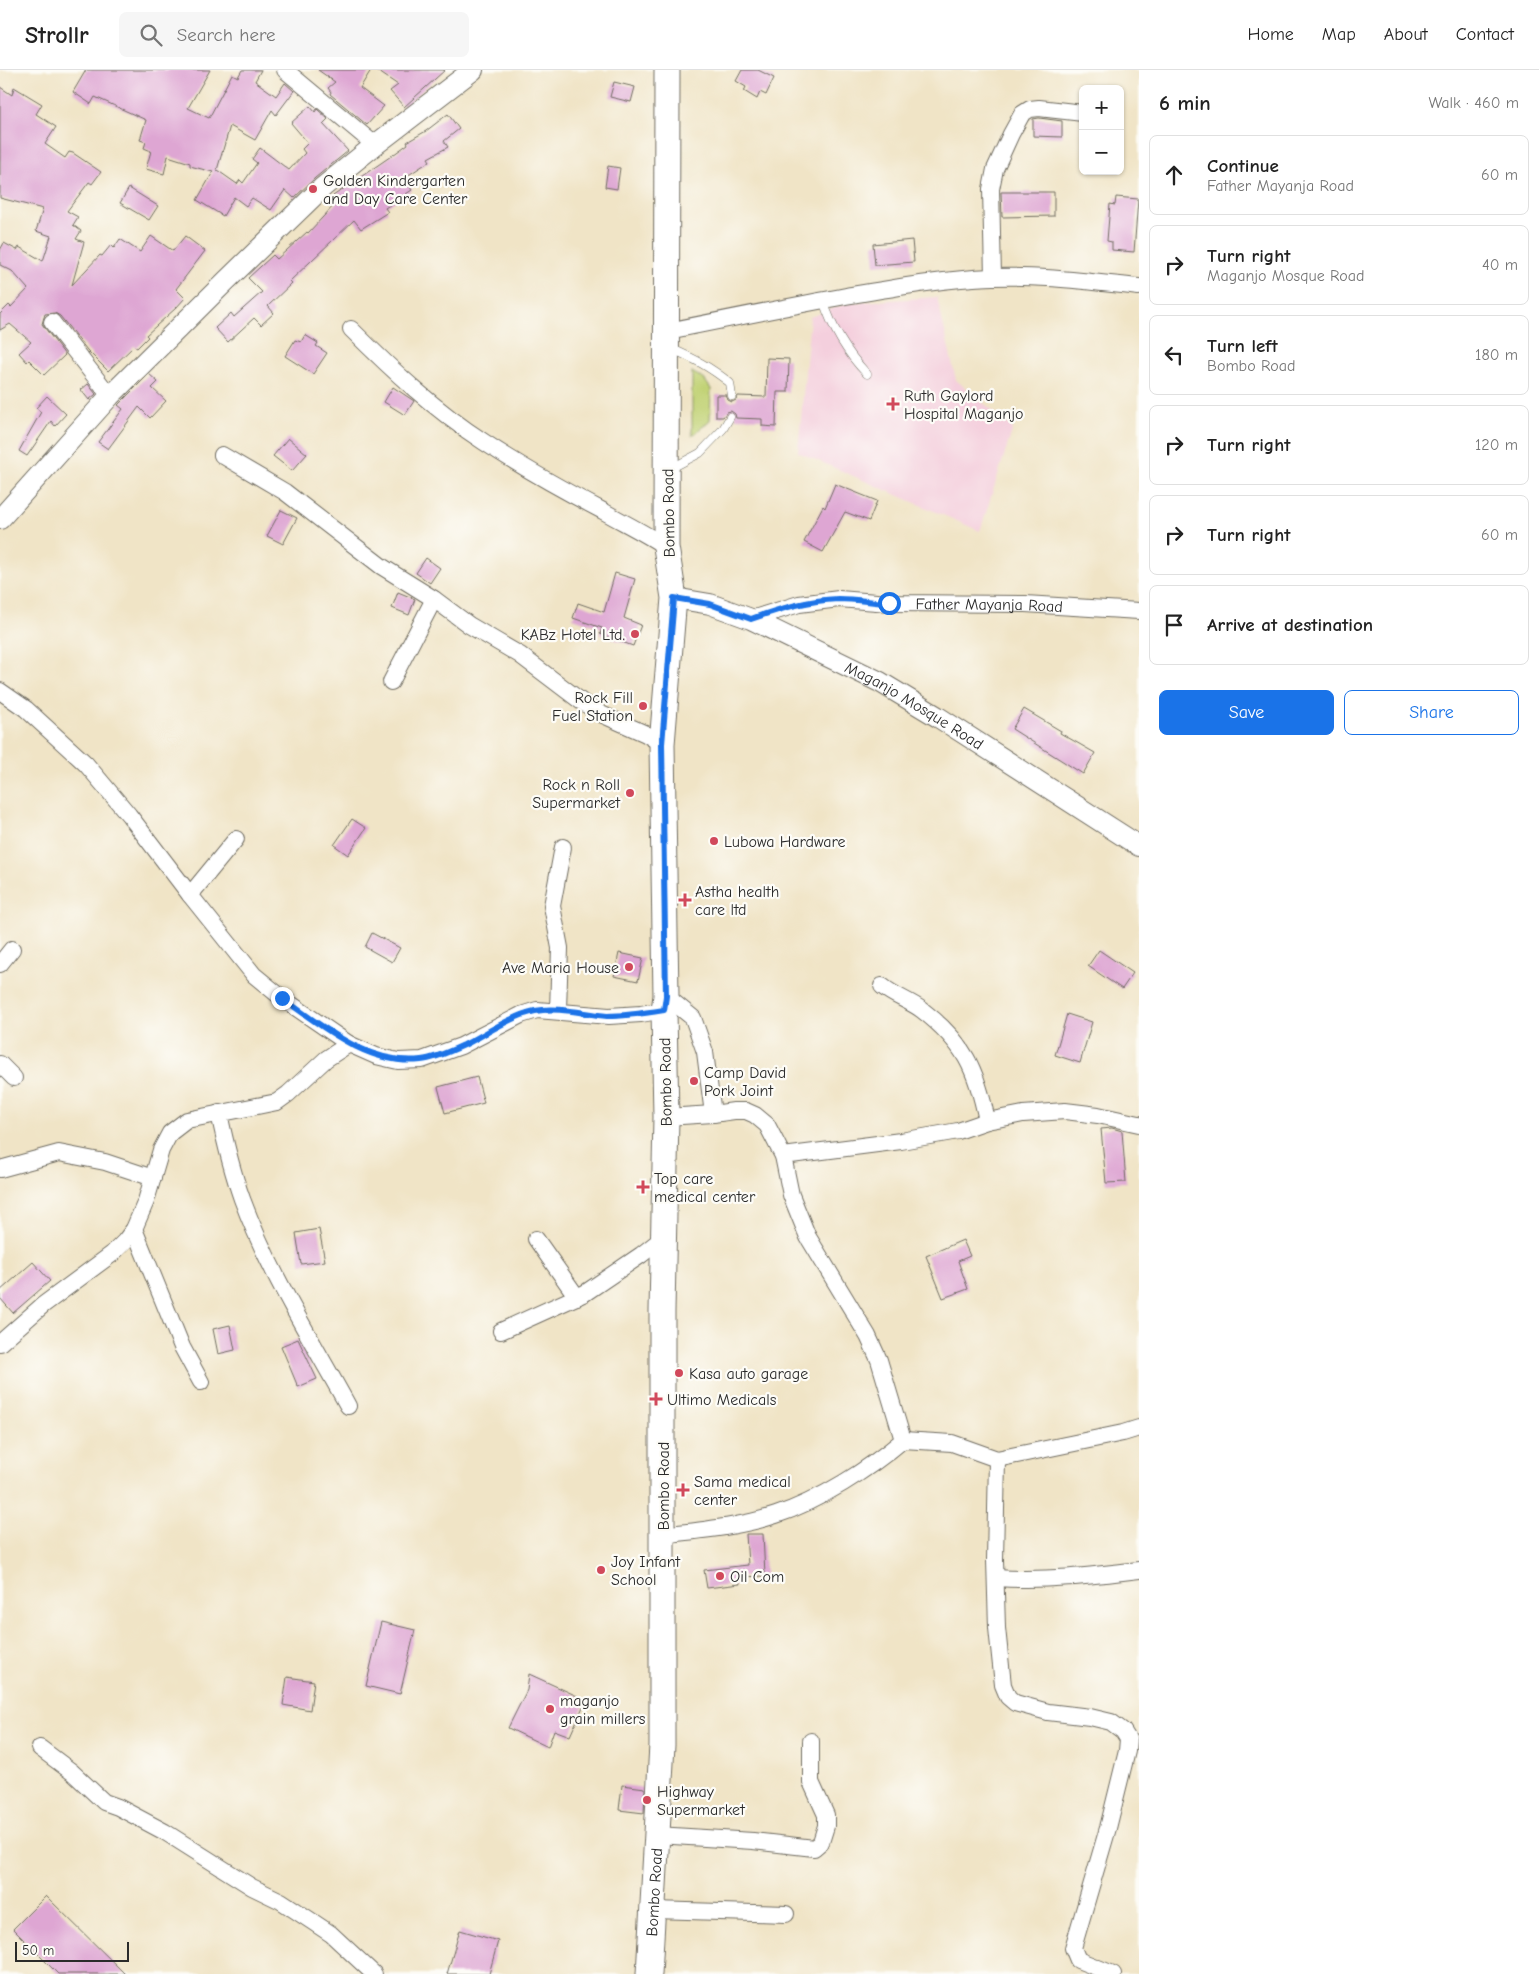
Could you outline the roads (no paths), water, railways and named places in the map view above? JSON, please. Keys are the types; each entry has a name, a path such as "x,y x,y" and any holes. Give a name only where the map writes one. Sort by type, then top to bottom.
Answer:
{"main road":[{"name":"Bombo Road","path":"649,1974 662,1745 666,1116 662,744 674,598 666,547 668,339 667,70"}],"street":[{"path":"285,70 375,145"},
{"path":"0,519 110,396 316,194 375,145 473,70"},
{"path":"993,277 991,189 995,169 1011,134 1022,114 1030,109 1039,108 1079,113"},
{"path":"668,339 823,300 890,288 993,277 1038,278 1139,288"},
{"path":"52,322 110,396"},
{"path":"351,329 404,379 483,442 666,547"},
{"path":"222,456 285,492 381,566 434,599 469,625 520,655 582,702 601,714 646,734 662,744"},
{"name":"Maganjo Mosque Road","path":"674,598 710,604 751,619 880,682 1139,846"},
{"path":"391,682 434,599"},
{"name":"Father Mayanja Road","path":"751,619 799,604 839,599 889,603 1025,604 1139,611"},
{"path":"0,691 26,709 86,764 128,814 254,975 282,998 349,1044 376,1056 398,1060 422,1060 461,1046 521,1015 538,1010 558,1010 608,1016 641,1014 665,1003 694,1018 705,1052 713,1114"},
{"path":"190,895 236,839"},
{"path":"558,1010 560,948 552,906 563,847"},
{"path":"0,964 12,949"},
{"path":"882,986 889,992 920,1009 950,1034 970,1064 978,1083 986,1121"},
{"path":"0,1343 43,1306 112,1254 134,1229 161,1150 170,1133 187,1120 277,1102 326,1058 349,1044"},
{"path":"0,1064 14,1078"},
{"path":"666,1116 713,1114 734,1110 746,1111 755,1115 767,1125 783,1156 791,1195 808,1237 868,1336 879,1360 903,1440"},
{"path":"783,1156 901,1141 958,1131 986,1121 1023,1114 1065,1111 1098,1115 1139,1124"},
{"path":"219,1114 241,1197 256,1234 281,1286 348,1406"},
{"path":"0,1169 59,1153 105,1162 153,1178"},
{"path":"134,1229 182,1347 201,1382"},
{"path":"501,1331 585,1293 641,1256 664,1237"},
{"path":"536,1239 577,1297"},
{"path":"663,1535 752,1522 776,1515 845,1481 881,1458 903,1440 952,1443 997,1459 1139,1428"},
{"path":"997,1459 995,1560 997,1628 1003,1685 1008,1697 1015,1703 1048,1712 1111,1722 1123,1731 1128,1739 1127,1751 1108,1828 1073,1948 1078,1960 1113,1974"},
{"path":"996,1578 1078,1577 1139,1570"},
{"path":"658,1835 753,1841 814,1848 821,1842 826,1826 826,1815 811,1782 811,1741"},
{"path":"40,1748 72,1772 104,1802 118,1807 165,1832 252,1887 281,1901 313,1922 330,1934 374,1974"},
{"path":"654,1910 786,1914"}],"lane":[{"path":"823,300 840,340 857,364 867,374"},
{"path":"668,339 730,383 732,396"},
{"path":"666,471 700,453 723,429 730,417"}],"place":[{"name":"Golden Kindergarten and Day Care Center","path":"313,189"},
{"name":"Ruth Gaylord Hospital Maganjo","path":"893,404"},
{"name":"KABz Hotel Ltd.","path":"635,634"},
{"name":"Rock Fill Fuel Station","path":"643,706"},
{"name":"Rock n Roll Supermarket","path":"630,793"},
{"name":"Lubowa Hardware","path":"714,841"},
{"name":"Astha health care ltd","path":"685,900"},
{"name":"Ave Maria House","path":"629,967"},
{"name":"Camp David Pork Joint","path":"694,1081"},
{"name":"Top care medical center","path":"643,1187"},
{"name":"Kasa auto garage","path":"679,1373"},
{"name":"Ultimo Medicals","path":"656,1399"},
{"name":"Sama medical center","path":"683,1490"},
{"name":"Joy Infant School","path":"601,1570"},
{"name":"Oil Com","path":"720,1576"},
{"name":"maganjo grain millers","path":"550,1709"},
{"name":"Highway Supermarket","path":"647,1800"}]}
